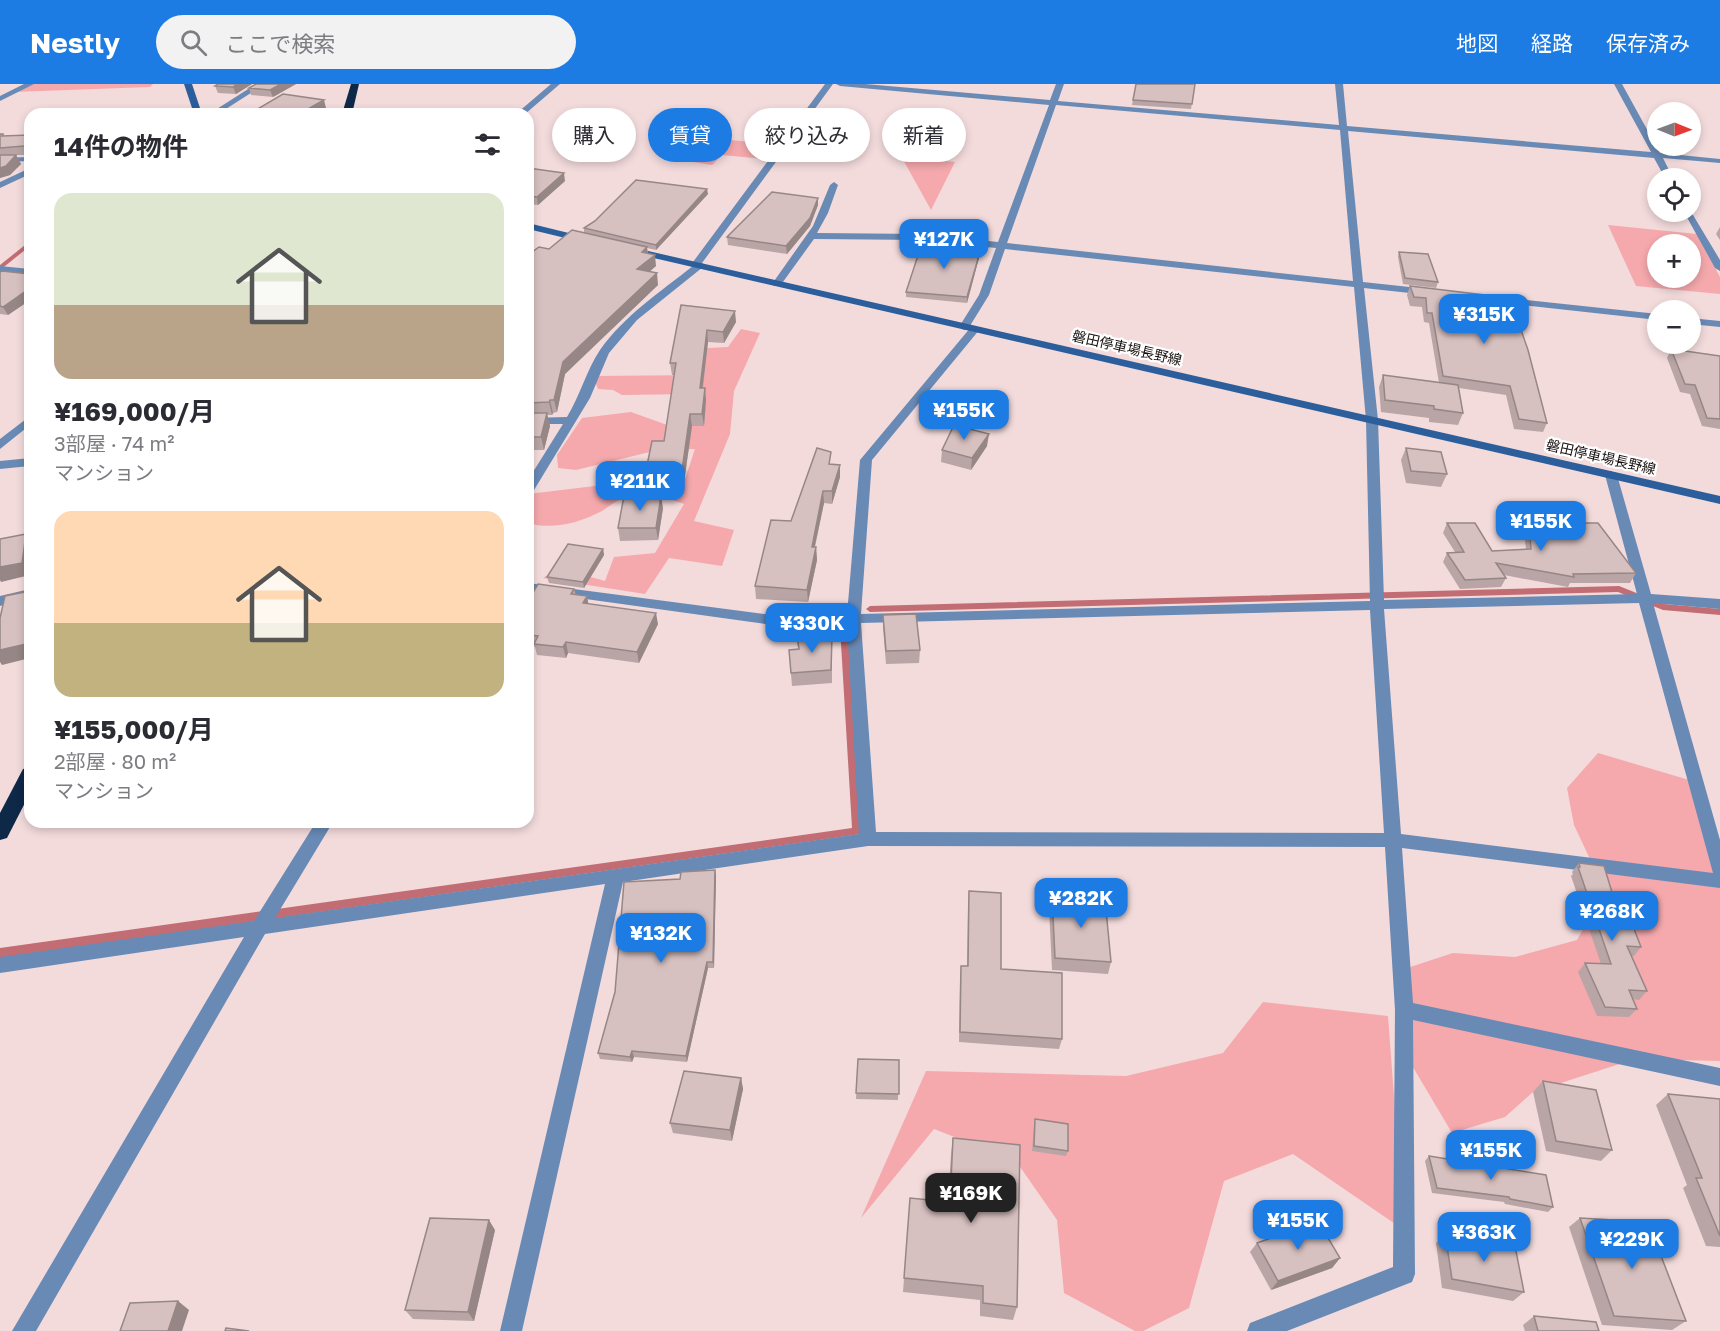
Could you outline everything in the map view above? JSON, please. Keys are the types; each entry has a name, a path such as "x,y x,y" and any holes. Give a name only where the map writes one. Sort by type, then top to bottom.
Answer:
{"highway":[{"path":"349,108 355,84"},
{"path":"0,832 24,786"}],"main road":[{"path":"188,84 196,108"},
{"path":"534,227 599,243"},
{"name":"磐田停車場長野線","path":"621,248 1720,500"}],"street":[{"path":"0,99 30,84"},
{"path":"223,108 261,84"},
{"path":"527,108 556,84"},
{"path":"534,480 584,398 604,352 633,318 698,265 829,84"},
{"path":"840,84 1647,154"},
{"path":"868,839 847,619 866,460 970,328 1060,84"},
{"path":"1257,1331 1404,1274 1404,1010 1377,598 1372,420 1339,84"},
{"path":"1618,84 1647,138"},
{"path":"1667,156 1720,161"},
{"path":"0,160 24,159"},
{"path":"0,185 24,174"},
{"path":"777,284 813,236 826,212 834,185"},
{"path":"1694,222 1720,268"},
{"path":"813,236 922,237 1438,293"},
{"path":"0,269 24,271"},
{"path":"1473,297 1647,316"},
{"path":"1701,322 1720,324"},
{"path":"534,420 571,420"},
{"path":"0,445 24,423"},
{"path":"0,465 24,463"},
{"path":"1611,475 1720,870"},
{"path":"534,589 780,621 1377,598 1645,598 1720,604"},
{"path":"0,601 24,595"},
{"path":"22,1331 261,925 321,828"},
{"path":"0,965 261,925 868,839 1392,840 1720,882"},
{"path":"511,1331 616,875"},
{"path":"1404,1010 1720,1077"}],"shaded area":[{"path":"33,84 153,84 150,87 13,92"},
{"path":"732,140 744,141 744,157 732,156"},
{"path":"693,162 715,162 712,165"},
{"path":"904,162 955,162 931,210"},
{"path":"1608,225 1697,234 1647,234 1647,287 1636,286"},
{"path":"1701,241 1720,277 1720,294 1657,288 1701,288"},
{"path":"741,329 760,333 734,391 730,434 694,521 734,530 722,566 669,558 645,594 543,578 559,568 605,581 614,557 655,553 684,504 655,496 632,496 574,522 546,526 534,524 534,493 620,483 684,482 695,449 658,450 576,470 558,468 557,455 582,418 631,412 670,426 703,426 706,400 691,394 622,395 613,390 598,389 593,376 703,375 707,348 728,347"},
{"path":"1598,753 1696,782 1720,870 1720,1061 1635,1059 1533,1092 1505,1117 1452,1133 1404,1052 1401,970 1453,953 1515,957 1577,940 1603,895 1597,874 1574,825 1567,788"},
{"path":"1263,1002 1388,1016 1404,1230 1293,1154 1224,1181 1189,1308 1143,1331 1135,1331 1064,1293 1057,1220 1016,1161 934,1129 861,1218 926,1071 1126,1076 1223,1053"}],"building":[{"path":"238,84 233,87 215,86"},
{"path":"256,84 281,84 270,90 249,88"},
{"path":"1136,84 1195,84 1192,104 1133,100"},
{"path":"283,94 324,100 310,108 259,108"},
{"path":"0,134 3,134 2,136 24,135 24,146 0,148"},
{"path":"0,155 16,155 6,166 0,168"},
{"path":"534,169 564,173 537,197 534,197"},
{"path":"636,180 707,189 656,245 584,228 595,221"},
{"path":"772,192 818,198 810,218 786,246 727,237"},
{"path":"572,230 647,247 642,252 655,255 637,269 657,273 563,362 554,400 534,403 534,251 539,247 549,249"},
{"path":"922,243 981,248 967,297 906,292"},
{"path":"1399,252 1428,254 1438,282 1405,278"},
{"path":"0,272 24,273 24,292 3,307 0,306"},
{"path":"1410,286 1510,298 1528,350 1547,423 1519,419 1510,386 1443,376 1432,313 1427,313 1426,298 1414,297"},
{"path":"681,305 735,311 723,332 707,330 700,388 705,388 702,414 690,414 682,470 646,470 652,441 664,441 676,363 670,363"},
{"path":"1701,353 1720,356 1720,419 1707,418 1695,385 1685,384 1673,354"},
{"path":"1383,375 1458,385 1463,413 1434,409 1434,406 1385,400"},
{"path":"534,413 547,413 541,437 534,437"},
{"path":"954,425 989,434 972,458 942,450"},
{"path":"817,448 831,452 829,464 840,465 832,491 823,491 812,547 816,547 807,590 755,586 771,520 791,521"},
{"path":"1406,448 1441,452 1447,474 1411,471"},
{"path":"624,496 661,496 656,528 618,528"},
{"path":"1447,523 1475,523 1492,551 1531,549 1529,523 1598,523 1636,573 1573,574 1574,577 1496,563 1506,578 1465,580 1447,553 1464,552"},
{"path":"24,534 22,563 0,567 0,539"},
{"path":"568,544 603,549 583,582 547,577"},
{"path":"538,584 574,589 571,594 587,596 583,603 656,613 637,652 566,642 563,647 534,644 538,636 534,636 534,591"},
{"path":"24,592 24,644 0,650 0,618 5,596"},
{"path":"916,614 920,650 886,651 883,615"},
{"path":"806,633 832,637 831,670 791,673 789,650 799,649 797,635"},
{"path":"1579,863 1604,866 1615,902 1624,903 1641,947 1627,946 1647,991 1629,990 1637,1009 1605,1007 1585,963 1611,964 1578,867 1580,867"},
{"path":"715,870 713,962 707,962 686,1056 632,1051 630,1057 598,1053 615,992 624,882 680,879 681,872"},
{"path":"969,891 1001,893 1001,969 1062,973 1062,1039 960,1032 961,966 968,966"},
{"path":"1052,896 1105,899 1111,962 1055,958"},
{"path":"858,1059 899,1060 899,1094 856,1093"},
{"path":"684,1071 741,1078 730,1130 670,1123"},
{"path":"1543,1081 1596,1090 1612,1150 1556,1141"},
{"path":"1668,1094 1720,1099 1720,1236 1696,1178 1702,1178"},
{"path":"1035,1119 1068,1124 1068,1151 1034,1146"},
{"path":"953,1138 1020,1145 1017,1307 983,1303 983,1286 904,1278 910,1198 950,1202"},
{"path":"1429,1156 1546,1175 1553,1207 1509,1197 1437,1188"},
{"path":"430,1218 489,1220 468,1312 405,1310"},
{"path":"1580,1218 1648,1222 1686,1321 1614,1316"},
{"path":"1318,1221 1340,1258 1278,1281 1257,1243"},
{"path":"1445,1233 1515,1246 1524,1292 1452,1279"},
{"path":"178,1301 168,1331 120,1331 130,1303"},
{"path":"1534,1316 1596,1322 1599,1331 1538,1331"},
{"path":"226,1328 249,1331 225,1331"}],"waterway":[{"path":"0,268 24,248"},
{"path":"870,609 1619,589 1663,607 1720,612"},
{"path":"0,953 857,831 843,610"}]}
